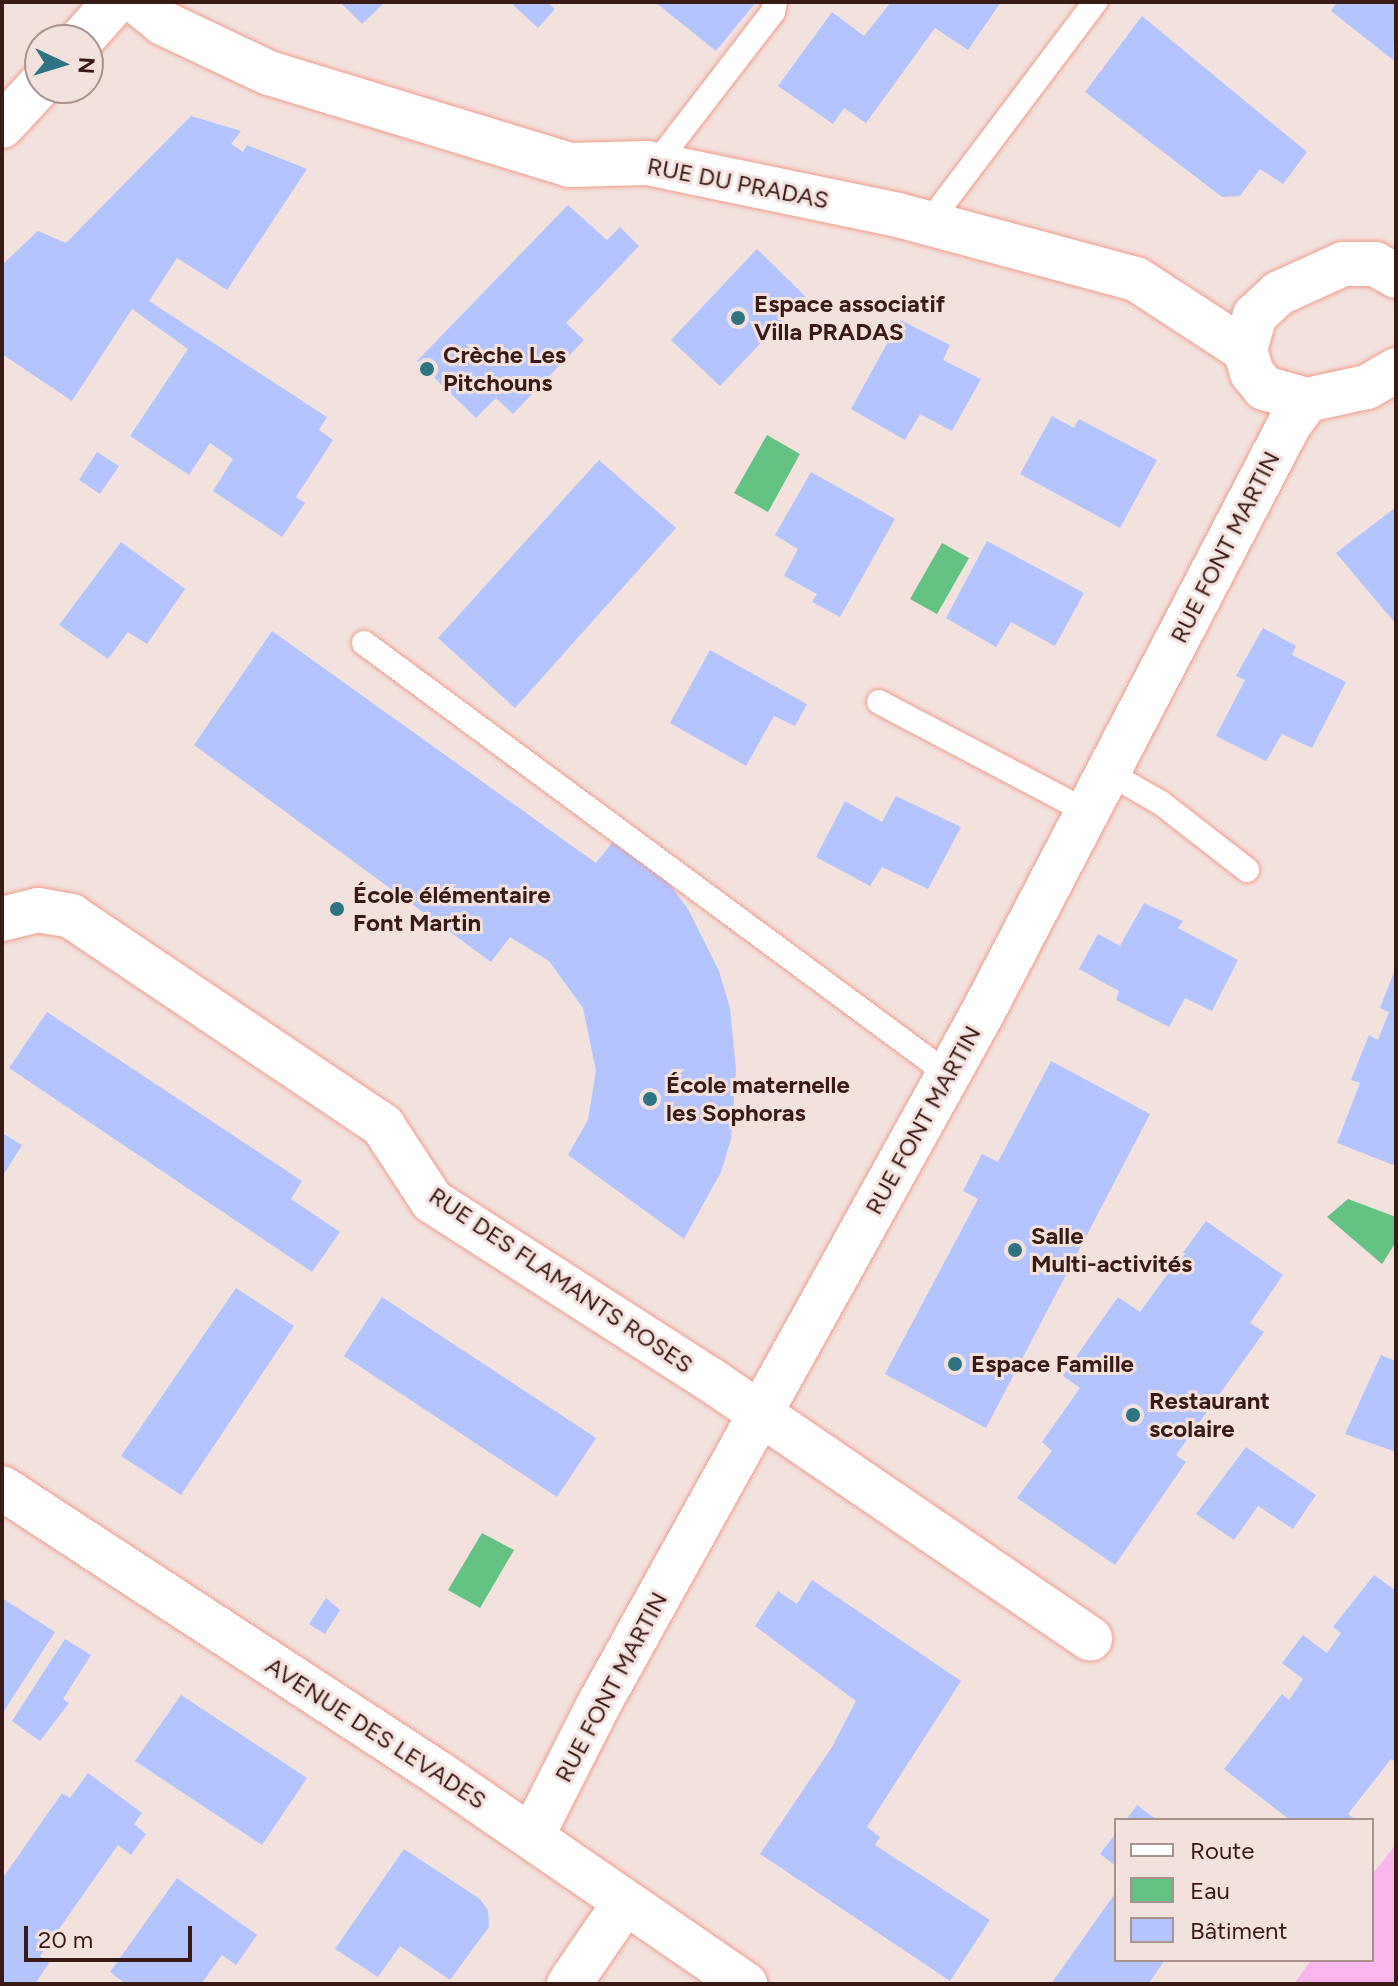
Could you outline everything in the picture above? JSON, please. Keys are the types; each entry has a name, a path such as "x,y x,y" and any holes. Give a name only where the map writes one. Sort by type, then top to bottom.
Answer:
{"street":[{"path":"95,24 115,2"},
{"name":"RUE DU PRADAS","path":"137,2 163,23 269,73 569,165 655,165 928,224 1136,279 1245,350"},
{"path":"2,126 24,102"},
{"path":"1393,376 1346,394 1307,400 1264,388 1252,373 1245,350 1255,315 1279,293 1343,264 1394,268"},
{"name":"RUE FONT MARTIN","path":"532,1836 948,1074 1289,425 1307,400"},
{"name":"RUE DES FLAMANTS ROSES","path":"2,919 38,910 71,916 383,1126 432,1201 711,1380 759,1417 1090,1639"},
{"name":"AVENUE DES LEVADES","path":"2,1488 532,1836 624,1904 745,1984"},
{"path":"569,1984 624,1904"}],"lane":[{"path":"655,165 773,12 775,2"},
{"path":"928,224 1095,2"},
{"path":"364,643 948,1074"},
{"path":"879,702 1086,811"},
{"path":"1107,772 1161,803 1247,870"}],"shaded area":[{"path":"1396,1844 1396,1984 1294,1984 1310,1962 1374,1962 1374,1872"}],"water":[{"path":"767,435 800,454 768,512 734,493"},
{"path":"942,543 969,558 937,614 910,599"},
{"path":"1348,1199 1396,1217 1396,1242 1382,1264 1327,1217"},
{"path":"482,1533 514,1550 480,1608 448,1590"}],"building":[{"path":"340,2 385,2 362,24"},
{"path":"510,2 547,2 555,9 538,28"},
{"path":"655,2 756,2 716,51"},
{"path":"891,2 1001,2 968,50 935,28 866,123 844,108 833,124 778,86 832,12 864,36"},
{"path":"1337,2 1396,2 1393,60 1331,11"},
{"path":"1142,16 1307,152 1283,184 1260,169 1240,196 1222,197 1085,92"},
{"path":"191,116 241,131 231,144 243,152 247,145 307,169 227,290 177,258 149,301 327,417 319,430 333,440 296,497 305,503 282,537 213,491 233,459 210,443 189,475 130,436 188,349 132,309 72,401 2,354 2,265 38,231 66,243"},
{"path":"568,205 607,240 620,227 639,246 566,323 584,340 513,414 496,398 476,418 417,361"},
{"name":"Espace associatif Villa PRADAS","path":"757,249 805,296 720,386 671,340"},
{"path":"900,320 950,345 943,360 981,379 952,431 920,414 905,440 851,409"},
{"path":"1052,416 1074,428 1079,419 1157,460 1120,528 1020,474"},
{"path":"97,452 119,466 100,494 79,480"},
{"path":"599,460 676,528 515,708 438,638"},
{"path":"811,472 895,519 840,617 812,602 817,594 784,576 798,549 775,535"},
{"path":"1396,507 1396,624 1336,553"},
{"path":"987,541 1084,593 1055,646 1011,622 996,647 946,618"},
{"path":"121,542 185,589 147,644 128,632 108,659 59,625"},
{"path":"1263,628 1296,646 1292,655 1346,682 1312,748 1282,734 1266,761 1216,736 1245,680 1236,676"},
{"path":"272,631 596,863 617,837 667,881 688,909 719,971 730,1008 736,1069 731,1139 721,1172 684,1239 568,1155 588,1120 596,1071 583,1008 549,961 510,937 491,962 194,745"},
{"path":"710,650 807,704 795,726 774,716 746,766 670,723"},
{"path":"896,796 961,827 928,889 882,867 870,886 816,857 845,801 882,822"},
{"path":"1144,903 1183,921 1178,928 1238,960 1212,1011 1185,998 1169,1027 1116,1000 1119,991 1079,969 1098,934 1120,946"},
{"path":"1396,967 1396,1166 1337,1143 1360,1083 1351,1080 1369,1035 1378,1040 1389,1012 1380,1008"},
{"path":"47,1012 302,1181 291,1199 340,1232 312,1272 9,1068"},
{"name":"Salle Multi-activités","path":"1051,1061 1150,1114 986,1428 885,1374 978,1199 963,1191 982,1154 998,1162"},
{"path":"2,1133 22,1145 2,1177"},
{"name":"Restaurant scolaire","path":"1206,1221 1283,1275 1250,1323 1264,1332 1176,1455 1186,1462 1115,1565 1017,1498 1052,1451 1042,1442 1080,1388 1063,1376 1118,1297 1140,1312"},
{"path":"236,1288 294,1326 181,1495 121,1456"},
{"path":"382,1297 596,1438 557,1497 344,1356"},
{"path":"1381,1355 1396,1361 1396,1452 1345,1434"},
{"path":"1246,1447 1316,1495 1293,1529 1258,1506 1234,1540 1196,1514"},
{"path":"1374,1575 1396,1591 1396,1762 1391,1759 1348,1814 1353,1818 1287,1818 1224,1769 1282,1694 1289,1700 1303,1679 1282,1663 1303,1635 1327,1653 1341,1633 1333,1627"},
{"path":"812,1580 961,1681 867,1827 880,1837 875,1845 990,1920 950,1981 760,1854 832,1747 856,1701 755,1626 778,1591 797,1604"},
{"path":"2,1598 55,1632 2,1714"},
{"path":"326,1598 340,1610 325,1634 309,1624"},
{"path":"65,1639 91,1655 63,1699 69,1703 40,1741 12,1721"},
{"path":"181,1695 307,1778 262,1845 135,1761"},
{"path":"88,1773 142,1813 134,1824 146,1834 131,1855 118,1845 40,1956 49,1963 35,1984 2,1984 2,1879 62,1793 70,1798"},
{"path":"1137,1805 1154,1818 1127,1818"},
{"path":"1114,1836 1114,1864 1100,1854"},
{"path":"404,1849 480,1899 488,1910 489,1927 450,1980 400,1946 378,1977 335,1949"},
{"path":"177,1878 257,1935 236,1965 222,1955 201,1984 126,1984 110,1972"},
{"path":"1114,1895 1114,1962 1164,1962 1148,1984 1051,1984"}],"place":[{"name":"Espace associatif Villa PRADAS","path":"738,318"},
{"name":"Crèche Les Pitchouns","path":"427,369"},
{"name":"École élémentaire Font Martin","path":"337,909"},
{"name":"École maternelle les Sophoras","path":"650,1099"},
{"name":"Salle Multi-activités","path":"1015,1250"},
{"name":"Espace Famille","path":"955,1364"},
{"name":"Restaurant scolaire","path":"1133,1415"}]}
